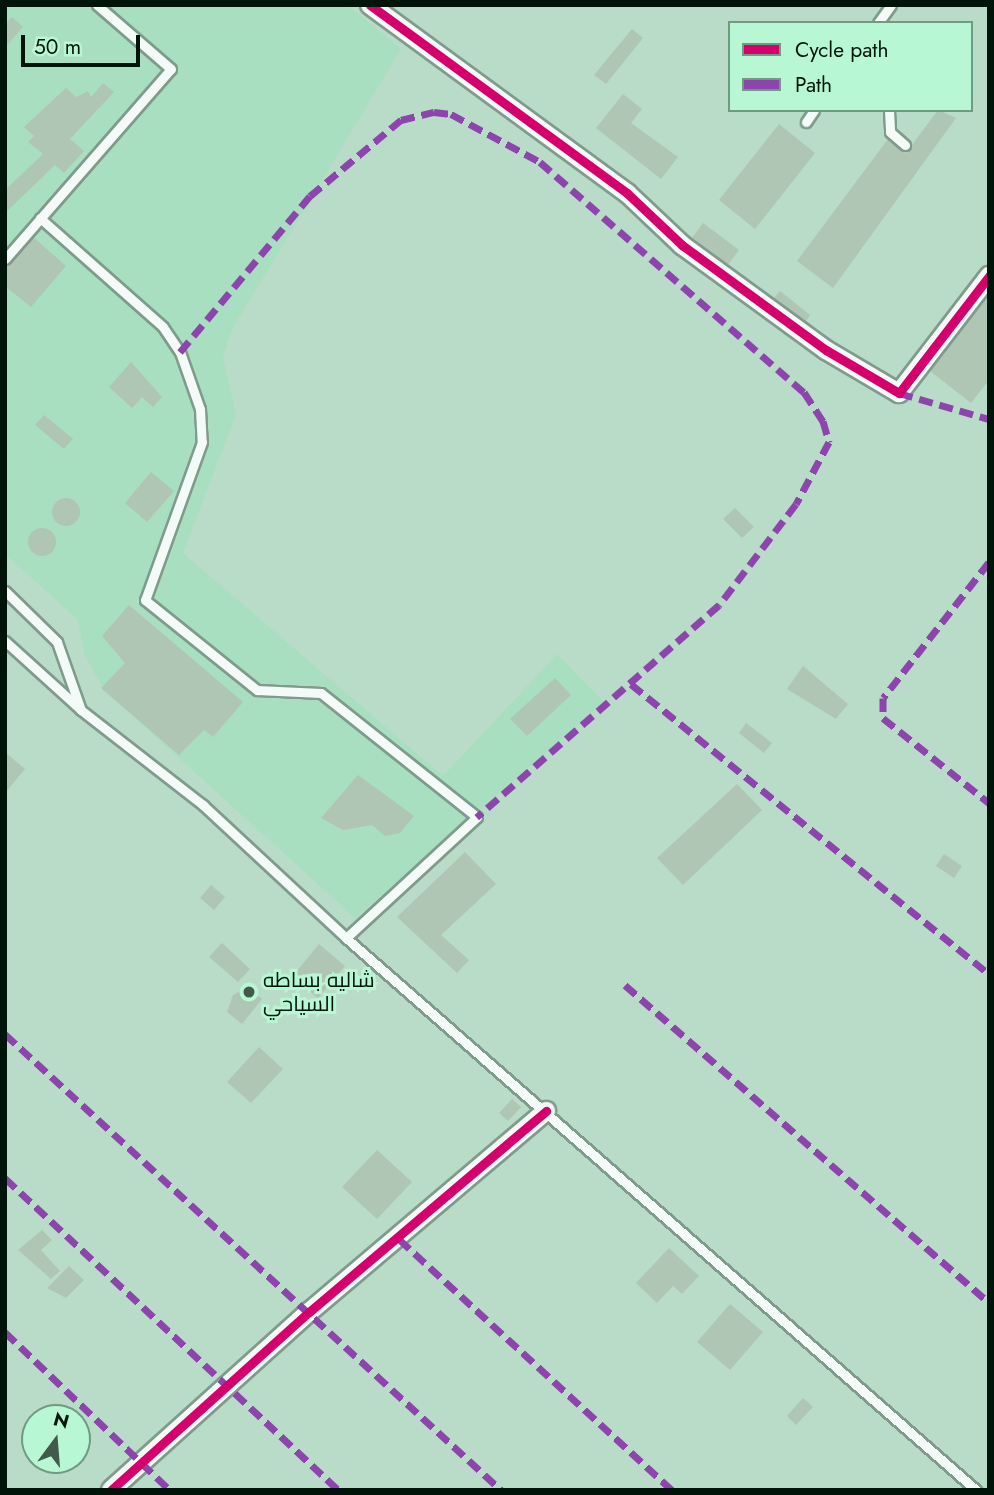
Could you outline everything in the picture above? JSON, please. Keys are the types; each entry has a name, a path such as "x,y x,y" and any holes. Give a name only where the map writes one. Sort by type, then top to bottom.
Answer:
{"street":[{"path":"370,5 627,193 682,245 826,350 899,393 989,276"},
{"path":"111,1490 309,1312 546,1111"}],"lane":[{"path":"5,259 171,69 97,5"},
{"path":"881,20 891,5"},
{"path":"806,122 813,112"},
{"path":"889,112 890,132 905,145"},
{"path":"40,218 163,327 180,352 200,409 202,442 145,600 257,690 321,693 477,817 346,939"},
{"path":"5,591 57,642 81,710"},
{"path":"5,641 81,710 203,805 346,939 546,1111 976,1490"}],"shaded area":[{"path":"5,5 348,5 401,49 231,331 223,357 236,415 183,553 443,776 557,654 604,702 355,918 104,690 85,656 78,620 5,554"}],"building":[{"path":"12,17 23,27 5,47 5,24"},
{"path":"632,29 643,38 606,84 594,75"},
{"path":"103,83 114,92 70,139 84,151 64,173 55,165 5,213 5,190 43,154 28,142 34,136 24,127 66,88 76,97 88,91 91,97"},
{"path":"623,94 642,109 631,123 678,157 661,179 596,128"},
{"path":"937,112 956,118 833,288 797,261 888,139 906,153"},
{"path":"779,124 815,153 755,229 719,200"},
{"path":"703,223 739,250 728,265 692,238"},
{"path":"33,237 66,266 31,307 5,286 5,270"},
{"path":"780,291 810,315 806,321 774,298"},
{"path":"989,295 989,380 971,403 930,371"},
{"path":"131,362 162,397 153,407 142,397 132,408 109,387"},
{"path":"44,415 73,439 64,449 35,425"},
{"path":"151,472 174,491 147,522 125,503"},
{"path":"66,498 76,502 80,512 76,522 66,526 56,522 52,512 56,502"},
{"path":"735,508 754,527 742,538 723,519"},
{"path":"42,528 52,532 56,542 52,552 42,556 32,552 28,542 32,532"},
{"path":"129,605 243,702 213,737 204,730 179,755 101,688 125,663 102,636"},
{"path":"803,666 848,704 836,719 787,689"},
{"path":"555,678 571,695 527,736 510,719"},
{"path":"746,723 772,743 764,753 739,733"},
{"path":"5,752 25,769 5,793"},
{"path":"358,775 414,816 400,833 385,836 372,825 343,830 321,818"},
{"path":"737,784 762,810 683,885 657,858"},
{"path":"465,852 496,884 441,935 469,960 457,973 397,917"},
{"path":"944,854 962,866 954,878 936,866"},
{"path":"211,885 225,897 214,910 200,898"},
{"path":"222,943 250,969 238,982 209,957"},
{"path":"319,944 345,966 318,998 292,977"},
{"path":"248,987 262,999 242,1024 227,1012 233,995"},
{"path":"259,1047 283,1069 251,1103 227,1082"},
{"path":"512,1099 521,1107 508,1121 499,1113"},
{"path":"377,1150 412,1182 377,1219 342,1187"},
{"path":"42,1230 52,1240 41,1250 60,1271 51,1279 18,1250"},
{"path":"669,1248 699,1276 682,1294 673,1286 657,1303 636,1283"},
{"path":"69,1266 84,1280 66,1298 47,1288"},
{"path":"730,1304 763,1332 730,1370 697,1342"},
{"path":"803,1398 813,1407 796,1425 787,1416"}],"marked path":[{"path":"180,352 310,196 401,120 434,112 451,114 540,162 804,392 823,421 829,442 796,504 719,605 477,817"},
{"path":"899,393 989,419"},
{"path":"989,562 883,698 883,718 989,803"},
{"path":"631,684 989,974"},
{"path":"625,985 989,1302"},
{"path":"5,1034 501,1490"},
{"path":"5,1178 338,1490"},
{"path":"399,1239 672,1490"},
{"path":"5,1332 170,1490"}],"cycle path":[{"path":"370,5 627,193 682,245 826,350 899,393 989,276"},
{"path":"111,1490 309,1312 546,1111"}],"place":[{"name":"شاليه بساطه السياحي","path":"249,992"}]}
